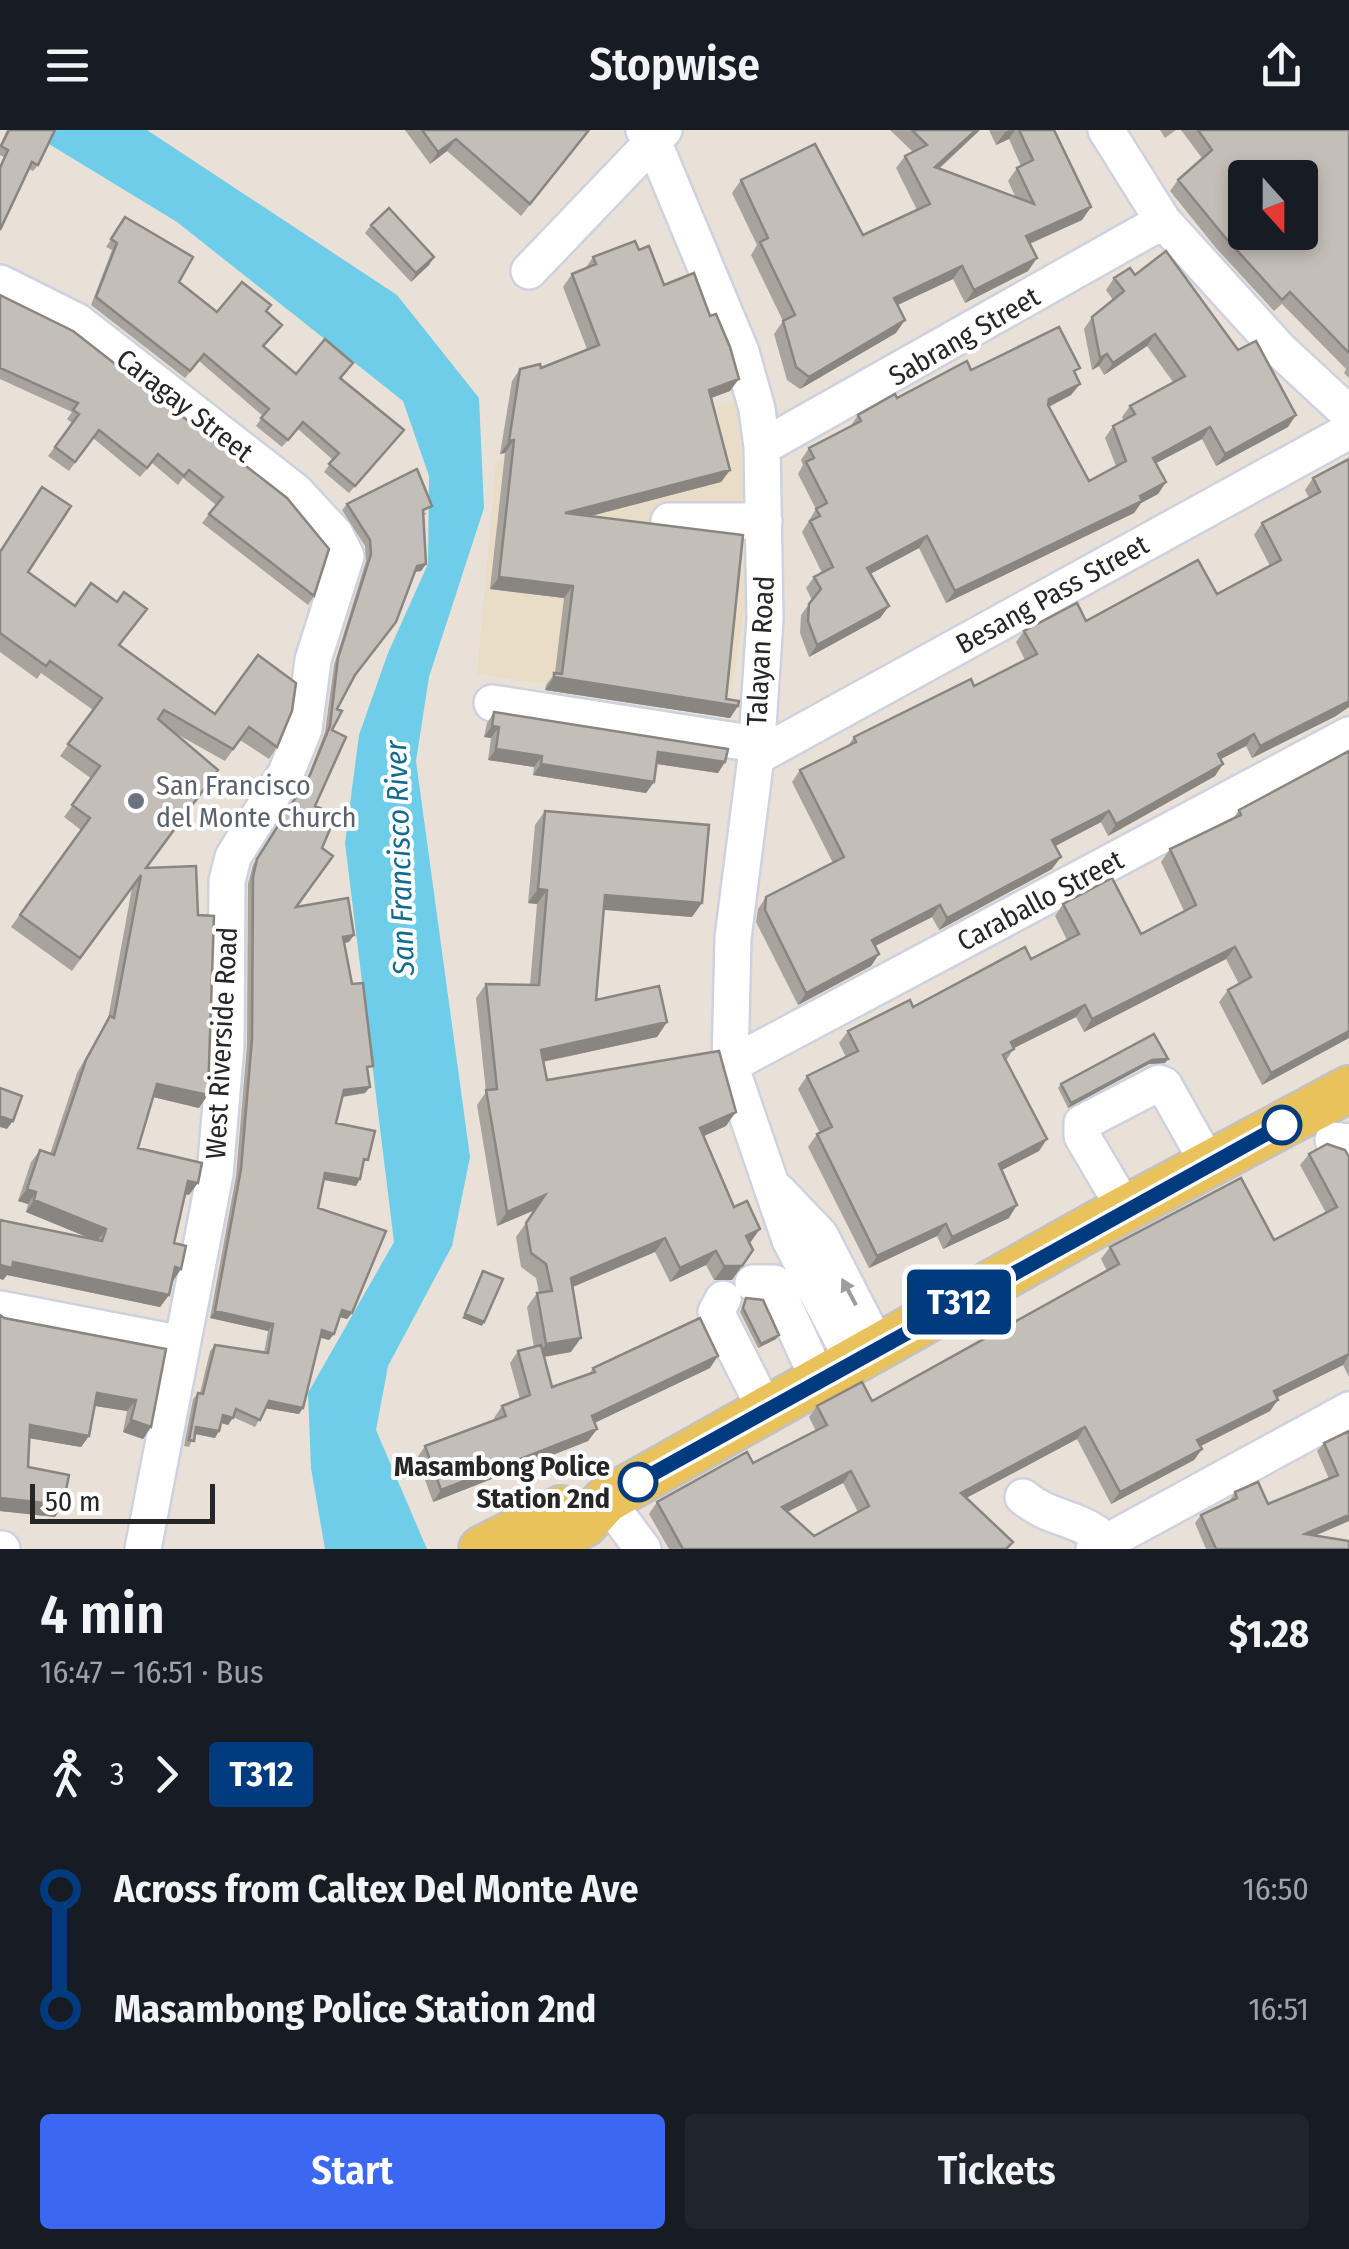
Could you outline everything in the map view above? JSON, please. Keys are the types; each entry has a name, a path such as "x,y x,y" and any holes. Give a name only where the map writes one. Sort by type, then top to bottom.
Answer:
{"main road":[{"path":"536,1549 584,1524 606,1500 1349,1089"},
{"path":"482,1549 575,1501 606,1500"}],"street":[{"path":"1106,130 1163,221 1279,348 1349,414"},
{"path":"529,271 654,134"},
{"name":"Talayan Road","path":"654,134 741,352 758,409 762,447 765,618 756,750 733,938 730,1064 790,1240 819,1290 850,1363"},
{"name":"Sabrang Street","path":"762,447 1163,221"},
{"name":"Caragay Street","path":"0,283 78,322 294,491 336,534 346,556"},
{"name":"Besang Pass Street","path":"756,750 1349,432"},
{"path":"669,521 764,521"},
{"name":"West Riverside Road","path":"143,1549 215,1174 226,1046 227,881 234,857 286,773 304,729 313,660 346,556"},
{"path":"492,702 756,750"},
{"name":"Caraballo Street","path":"730,1064 1349,735"},
{"path":"1125,1210 1080,1130 1082,1123 1158,1083 1164,1085 1209,1165"},
{"name":"Talayan Road","path":"774,1187 814,1228 850,1363"},
{"path":"766,1411 716,1312 738,1291 774,1284 787,1307 850,1363"},
{"path":"787,1307 819,1290"},
{"path":"0,1310 182,1344"},
{"path":"1022,1497 1036,1508 1086,1523 1105,1546 1349,1410"},
{"path":"606,1500 643,1549"}],"shaded area":[{"path":"739,401 747,595 728,710 477,674 496,461"}],"water":[{"name":"San Francisco River","path":"26,130 147,130 397,295 479,398 484,508 429,677 416,761 470,1157 452,1246 388,1366 376,1430 427,1549 325,1549 311,1468 308,1393 394,1242 345,843 359,735 388,653 428,564 429,476 403,401 177,222"}],"building":[{"path":"9,130 55,130 38,165 32,162 0,230 0,168 8,150 1,146"},
{"path":"422,130 589,130 530,204 456,139 438,152"},
{"path":"912,130 976,130 935,167 1034,204 1017,168 1033,160 1019,130 1054,130 1091,207 1026,236 1037,258 974,290 962,266 894,298 905,320 809,377 796,367 783,321 795,315 760,242 768,238 741,180 815,144 863,235 930,204 905,156 927,145"},
{"path":"1198,130 1349,130 1349,353 1290,292 1282,300 1237,250 1318,250 1318,160 1228,160 1228,240 1178,180 1212,150"},
{"path":"389,208 434,257 416,273 371,225"},
{"path":"125,217 193,257 179,282 217,312 242,282 271,305 266,311 282,325 263,346 296,374 325,339 353,363 340,378 404,430 355,486 329,464 339,453 303,422 288,440 261,418 269,409 204,354 190,371 96,297 117,243 111,239"},
{"path":"635,241 639,250 649,246 664,285 694,273 710,316 716,314 730,347 739,379 709,390 730,470 565,513 743,535 726,699 739,701 738,706 554,677 554,673 562,674 573,586 499,577 514,440 509,441 520,369 540,364 541,368 599,345 572,274 596,264 593,257"},
{"path":"1166,251 1238,350 1256,341 1296,415 1225,454 1210,427 1153,458 1166,482 1140,496 1142,501 955,591 927,536 867,568 889,606 817,645 808,621 809,604 821,589 814,577 833,567 810,521 820,516 816,509 827,503 806,462 814,458 809,448 861,421 858,415 895,394 897,398 967,361 971,370 1059,327 1080,368 1074,371 1080,384 1049,399 1048,405 1089,481 1126,461 1113,426 1135,414 1130,406 1185,376 1155,334 1113,363 1107,354 1100,358 1092,317 1124,291 1114,278 1130,268 1135,275"},
{"path":"0,295 73,331 287,498 329,549 314,596 209,514 223,497 189,470 184,476 158,454 147,468 99,430 75,462 55,447 79,414 73,410 78,403 0,368"},
{"path":"1349,459 1349,701 1260,746 1254,734 1218,754 1223,764 1116,824 1109,811 1052,840 1061,857 947,918 940,905 872,940 879,954 806,993 765,910 766,897 844,857 800,770 856,742 854,737 971,679 974,686 1037,654 1024,631 1077,603 1086,621 1198,560 1217,594 1281,560 1262,523 1320,492 1313,478"},
{"path":"417,469 432,506 423,510 426,564 417,566 396,622 355,675 337,709 342,711 332,730 346,737 315,806 336,815 322,848 333,856 296,907 348,898 354,935 343,937 352,984 363,983 373,1066 367,1067 370,1087 344,1090 336,1123 375,1131 368,1160 364,1159 360,1179 325,1173 318,1208 386,1231 352,1313 342,1310 334,1334 322,1330 303,1408 269,1401 260,1420 236,1409 233,1418 223,1415 219,1431 196,1427 194,1441 189,1440 198,1393 203,1394 215,1345 268,1353 273,1324 215,1311 241,1169 252,1039 253,877 257,859 310,775 330,726 338,658 371,554 370,540 347,504"},
{"path":"42,487 71,506 28,572 75,606 91,583 117,602 124,592 147,609 119,645 215,714 258,655 296,683 292,711 277,747 249,727 233,749 164,710 158,719 218,770 146,868 196,866 198,915 214,916 208,1095 157,1084 138,1148 202,1163 198,1183 188,1181 174,1243 186,1246 181,1269 175,1267 169,1295 13,1262 12,1268 0,1265 0,1220 102,1241 106,1229 34,1200 36,1192 27,1189 40,1150 54,1155 86,1060 110,1016 114,1018 141,875 80,958 20,915 90,818 72,805 100,766 68,744 102,698 50,661 46,666 0,633 0,552"},
{"path":"494,712 728,749 725,762 658,752 654,782 541,764 542,756 496,749 499,727 492,726"},
{"path":"1349,751 1349,1031 1271,1073 1228,990 1251,977 1235,947 1092,1019 1085,1005 1011,1042 1014,1049 1003,1055 1047,1139 999,1164 1017,1205 952,1237 946,1224 877,1256 817,1134 832,1127 807,1076 858,1051 848,1031 910,1000 913,1007 1025,947 1031,959 1079,934 1063,904 1112,878 1141,934 1196,905 1170,849 1241,815 1239,810"},
{"path":"545,811 709,825 702,903 605,895 596,1000 659,986 667,1022 541,1050 547,1080 719,1051 736,1112 700,1128 734,1207 747,1201 760,1229 746,1236 753,1250 742,1266 724,1266 716,1251 680,1268 665,1238 571,1278 581,1338 546,1344 537,1293 552,1291 546,1264 531,1253 526,1223 545,1195 507,1212 486,1090 497,1089 486,984 539,985 547,890 538,889"},
{"path":"1154,1034 1168,1059 1152,1060 1071,1103 1061,1084"},
{"path":"0,1088 22,1096 13,1121 0,1116"},
{"path":"1327,1144 1345,1150 1349,1157 1349,1354 1274,1391 1278,1400 1197,1440 1202,1449 1120,1492 1085,1427 961,1493 1013,1542 1006,1549 683,1549 657,1502 747,1452 753,1463 827,1425 817,1406 862,1382 872,1401 1119,1264 1110,1247 1241,1178 1274,1240 1337,1207 1309,1154","holes":["851,1471 869,1506 814,1536 782,1507"]},
{"path":"483,1271 503,1279 484,1322 465,1314"},
{"path":"746,1298 763,1300 779,1335 761,1344 743,1308"},
{"path":"0,1315 166,1349 151,1427 131,1420 136,1400 97,1393 89,1436 30,1425 28,1467 69,1475 63,1505 0,1498"},
{"path":"700,1318 718,1356 592,1416 597,1429 441,1490 425,1446 506,1416 502,1406 530,1395 518,1351 541,1345 552,1387 595,1372 593,1368"},
{"path":"1349,1431 1349,1515 1305,1534 1349,1541 1349,1549 1216,1549 1201,1515 1237,1498 1235,1492 1258,1482 1268,1504 1338,1475 1324,1443"}],"bus line":[{"name":"T312","path":"638,1482 1282,1125"}],"place":[{"name":"San Francisco del Monte Church","path":"136,801"},
{"name":"Masambong Police Station 2nd","path":"638,1482"}]}
